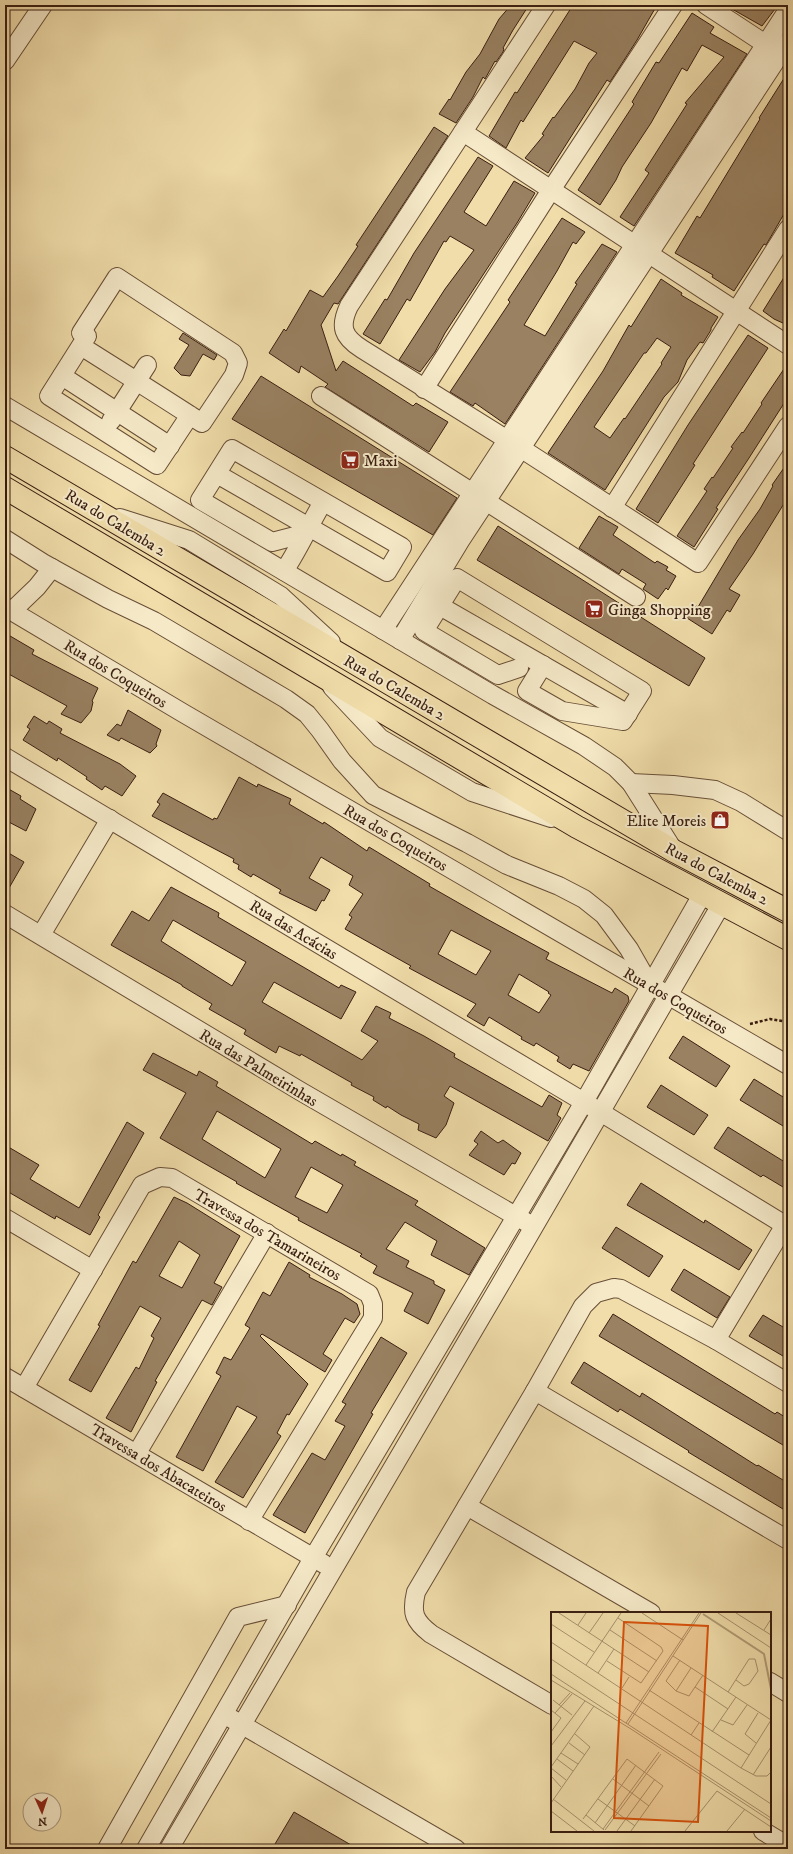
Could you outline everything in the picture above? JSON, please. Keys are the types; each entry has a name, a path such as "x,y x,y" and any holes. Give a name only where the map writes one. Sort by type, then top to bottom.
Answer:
{"main road":[{"name":"Rua do Calemba 2","path":"5,457 674,851 788,911"},
{"name":"Rua do Calemba 2","path":"5,488 577,826 703,892 788,939"}],"street":[{"path":"5,61 43,5"},
{"path":"546,5 349,306 344,320 345,334 351,342 424,389 515,444 698,563 788,426"},
{"path":"424,389 551,190 673,5"},
{"path":"706,5 781,50"},
{"path":"383,630 479,497 642,248 781,50 788,10"},
{"path":"463,132 788,345"},
{"path":"612,508 788,230"},
{"path":"81,346 140,376 202,423 237,367 236,356 117,277 82,332 87,336 49,396 103,432 157,465 190,415"},
{"path":"62,376 170,446"},
{"path":"87,454 117,412 140,376"},
{"path":"321,396 636,597"},
{"path":"5,406 511,706 584,746 615,767 631,783 674,851"},
{"path":"217,474 303,530 387,572 402,547 232,449 200,500 272,542 303,530"},
{"path":"400,640 460,541 479,497"},
{"path":"280,569 298,549 303,530 323,502"},
{"path":"5,539 52,568 154,621 286,699 307,714 342,761 373,795 467,843 506,865 559,886 584,899 608,921 629,949 650,985"},
{"path":"8,609 37,587 52,568"},
{"path":"457,578 642,691 623,721 562,711 527,691 530,663 498,675 424,631 457,578"},
{"path":"440,606 530,663 628,714"},
{"name":"Rua dos Coqueiros","path":"8,609 190,717 788,1065"},
{"path":"511,706 545,632"},
{"path":"493,695 530,663"},
{"name":"Rua das Acácias","path":"5,757 584,1102 786,1226"},
{"path":"631,783 673,785 715,790 741,802 788,831"},
{"path":"41,935 110,819"},
{"path":"146,1849 313,1558 584,1102 703,892"},
{"path":"169,1849 334,1569 533,1226 601,1113 722,903"},
{"name":"Rua das Palmeirinhas","path":"5,914 300,1091 515,1217 533,1226"},
{"name":"Travessa dos Tamarineiros","path":"24,1388 142,1185 160,1177 172,1178 267,1233 369,1294 373,1304 373,1318 249,1521"},
{"path":"5,1218 93,1270"},
{"path":"716,1340 786,1226"},
{"path":"137,1453 267,1233"},
{"path":"551,1704 431,1634 423,1627 414,1615 413,1607 416,1592 535,1391 583,1306 596,1293 604,1290 621,1289 716,1340 788,1383"},
{"name":"Travessa dos Abacateiros","path":"5,1377 137,1453 249,1521 334,1569"},
{"path":"535,1391 788,1540"},
{"path":"467,1506 649,1612"},
{"path":"107,1849 238,1617 287,1605"},
{"path":"771,1683 788,1693"},
{"path":"224,1714 456,1849"},
{"path":"765,1832 788,1846"}],"path":[{"path":"738,1036 751,1023 770,1019 788,1022"}],"building":[{"path":"511,5 529,5 503,48 503,52 496,62 495,61 485,79 483,77 473,97 456,123 439,114 449,99 450,100 466,72 480,54 499,19"},
{"path":"573,5 657,5 610,82 607,80 548,173 525,158 544,135 542,134 575,89 589,63 597,53 574,41 523,122 521,120 506,148 489,136 515,92 517,93"},
{"path":"725,5 778,5 762,26"},
{"path":"692,13 714,27 710,33 747,54 634,226 620,217 649,173 645,170 687,104 685,103 724,57 702,45 687,71 682,68 651,123 622,167 616,180 600,205 578,190 634,104 632,102 656,62 659,63"},
{"path":"788,72 788,207 766,245 764,244 734,291 712,277 713,275 675,253 697,216 700,218"},
{"path":"434,127 448,136 338,304 334,303 321,325 336,371 343,361 413,406 416,403 448,422 429,452 325,387 328,384 301,366 299,373 269,353 284,329 286,331 310,290 323,297 358,246 356,245"},
{"path":"478,157 493,166 464,212 486,226 514,181 535,193 445,333 435,352 420,372 399,360 445,289 474,250 450,236 446,242 444,241 410,301 407,299 380,344 363,334 385,299 387,300 414,253"},
{"path":"562,218 585,232 576,244 573,242 524,325 545,336 577,284 575,283 602,244 617,252 505,424 475,403 473,406 450,392 510,302 508,300"},
{"path":"788,271 788,318 785,324 774,319 763,311"},
{"path":"661,279 682,293 681,295 718,317 703,343 700,342 687,360 678,382 664,397 605,490 548,453 603,371 629,325 631,327","holes":["657,338 671,347 661,363 662,364 625,419 624,418 610,438 594,427 644,353 646,353"]},
{"path":"183,333 217,355 214,360 203,354 190,376 181,375 174,368 189,345 179,339"},
{"path":"748,335 768,348 693,464 695,465 658,523 636,509 688,425"},
{"path":"788,363 788,397 716,508 718,509 694,547 677,536 707,491 704,489 733,448 731,447 742,432 743,433"},
{"name":"Maxi","path":"261,376 457,498 433,535 232,419"},
{"path":"788,462 788,497 753,554 729,589 740,595 730,612 727,610 712,634 687,618 696,606 698,607 738,540 760,509 773,486 772,485"},
{"path":"599,516 618,527 613,535 655,563 657,561 668,567 666,570 676,576 668,590 666,588 658,599 643,589 646,584 622,569 619,574 579,548"},
{"name":"Ginga Shopping","path":"498,526 705,658 689,686 477,560"},
{"path":"5,633 34,650 32,654 98,688 92,701 91,711 81,723 61,714 67,706 5,672"},
{"path":"128,710 161,730 156,744 157,746 150,753 121,738 119,741 107,735 117,724 121,726"},
{"path":"34,716 47,724 49,721 62,729 60,733 120,764 136,776 122,796 105,786 102,790 86,779 87,777 58,758 57,761 23,740 30,729 27,727"},
{"path":"239,777 257,787 258,784 291,799 289,804 323,824 324,822 367,851 369,847 430,884 429,886 549,953 546,959 612,993 615,988 628,996 629,1001 589,1071 573,1064 570,1069 557,1061 559,1057 536,1043 534,1046 521,1039 522,1037 489,1017 484,1026 467,1016 476,1004 409,968 411,966 345,929 352,917 349,915 363,894 349,885 353,876 321,857 309,878 330,890 316,911 279,893 281,890 253,874 251,877 238,869 239,865 233,862 234,859 152,816 160,804 157,802 163,793 213,820 214,818 217,819","holes":["451,930 491,951 476,975 438,954","519,974 549,992 548,993 551,995 539,1013 508,995"]},
{"path":"5,787 21,796 20,799 36,809 26,831 5,820"},
{"path":"5,851 24,862 5,895"},
{"path":"171,887 219,913 218,917 339,988 341,985 356,992 341,1019 274,982 262,1002 362,1060 378,1041 361,1031 376,1006 391,1013 389,1018 455,1054 454,1057 542,1107 549,1095 562,1103 557,1115 561,1118 548,1141 450,1086 444,1096 454,1103 446,1125 436,1138 418,1130 419,1124 387,1106 386,1108 373,1100 374,1097 351,1085 352,1083 301,1054 300,1056 279,1046 276,1053 244,1034 246,1030 209,1009 212,1004 182,985 111,945 132,911 149,921","holes":["173,920 246,962 232,986 161,941"]},
{"path":"683,1036 730,1066 716,1087 669,1058"},
{"path":"153,1053 197,1076 199,1071 218,1082 216,1086 312,1144 315,1141 341,1156 342,1154 356,1162 354,1165 418,1201 415,1205 485,1248 469,1275 431,1255 437,1241 405,1222 386,1249 409,1261 406,1267 434,1281 434,1284 445,1290 428,1324 404,1311 413,1293 373,1273 377,1266 360,1256 362,1254 298,1220 299,1218 160,1138 186,1093 143,1070","holes":["217,1111 281,1149 265,1178 202,1139","311,1167 343,1185 327,1213 295,1197"]},
{"path":"754,1079 788,1100 788,1129 740,1100"},
{"path":"661,1085 708,1115 694,1135 647,1107"},
{"path":"127,1122 144,1133 98,1215 100,1217 90,1235 56,1216 55,1219 5,1190 5,1145 39,1165 30,1179 79,1208"},
{"path":"728,1127 788,1164 788,1190 763,1175 761,1177 714,1148"},
{"path":"481,1131 498,1143 503,1140 521,1153 515,1164 512,1163 504,1175 469,1155 478,1144 474,1141"},
{"path":"641,1183 704,1223 705,1220 752,1250 739,1270 627,1205"},
{"path":"174,1197 187,1203 240,1236 214,1283 222,1287 212,1305 202,1300 155,1381 157,1382 131,1432 106,1418 136,1367 139,1369 154,1338 151,1336 161,1318 140,1306 91,1392 69,1380 100,1326 98,1325 133,1261 136,1263","holes":["179,1241 200,1255 182,1288 159,1276"]},
{"path":"616,1227 663,1256 649,1277 602,1248"},
{"path":"289,1262 310,1275 309,1277 342,1294 357,1304 360,1314 354,1323 345,1318 323,1354 332,1360 325,1372 262,1334 260,1336 308,1384 289,1415 287,1414 277,1433 281,1436 243,1498 215,1482 257,1417 237,1406 203,1471 176,1457 221,1376 216,1373 224,1357 231,1360 250,1328 245,1325 263,1292 270,1296"},
{"path":"684,1269 730,1297 717,1318 671,1290"},
{"path":"613,1314 775,1414 777,1412 788,1419 788,1448 599,1336"},
{"path":"763,1315 788,1330 788,1359 749,1336"},
{"path":"381,1337 407,1353 371,1413 373,1414 305,1533 273,1515 312,1453 325,1460 345,1426 335,1421 346,1404 342,1402"},
{"path":"584,1362 640,1397 642,1393 757,1466 758,1465 788,1483 788,1512 620,1409 618,1412 571,1383"},
{"path":"294,1812 358,1849 272,1849"}],"place":[{"name":"Maxi","path":"350,460"},
{"name":"Ginga Shopping","path":"594,609"},
{"name":"Elite Moreis","path":"720,820"}]}
